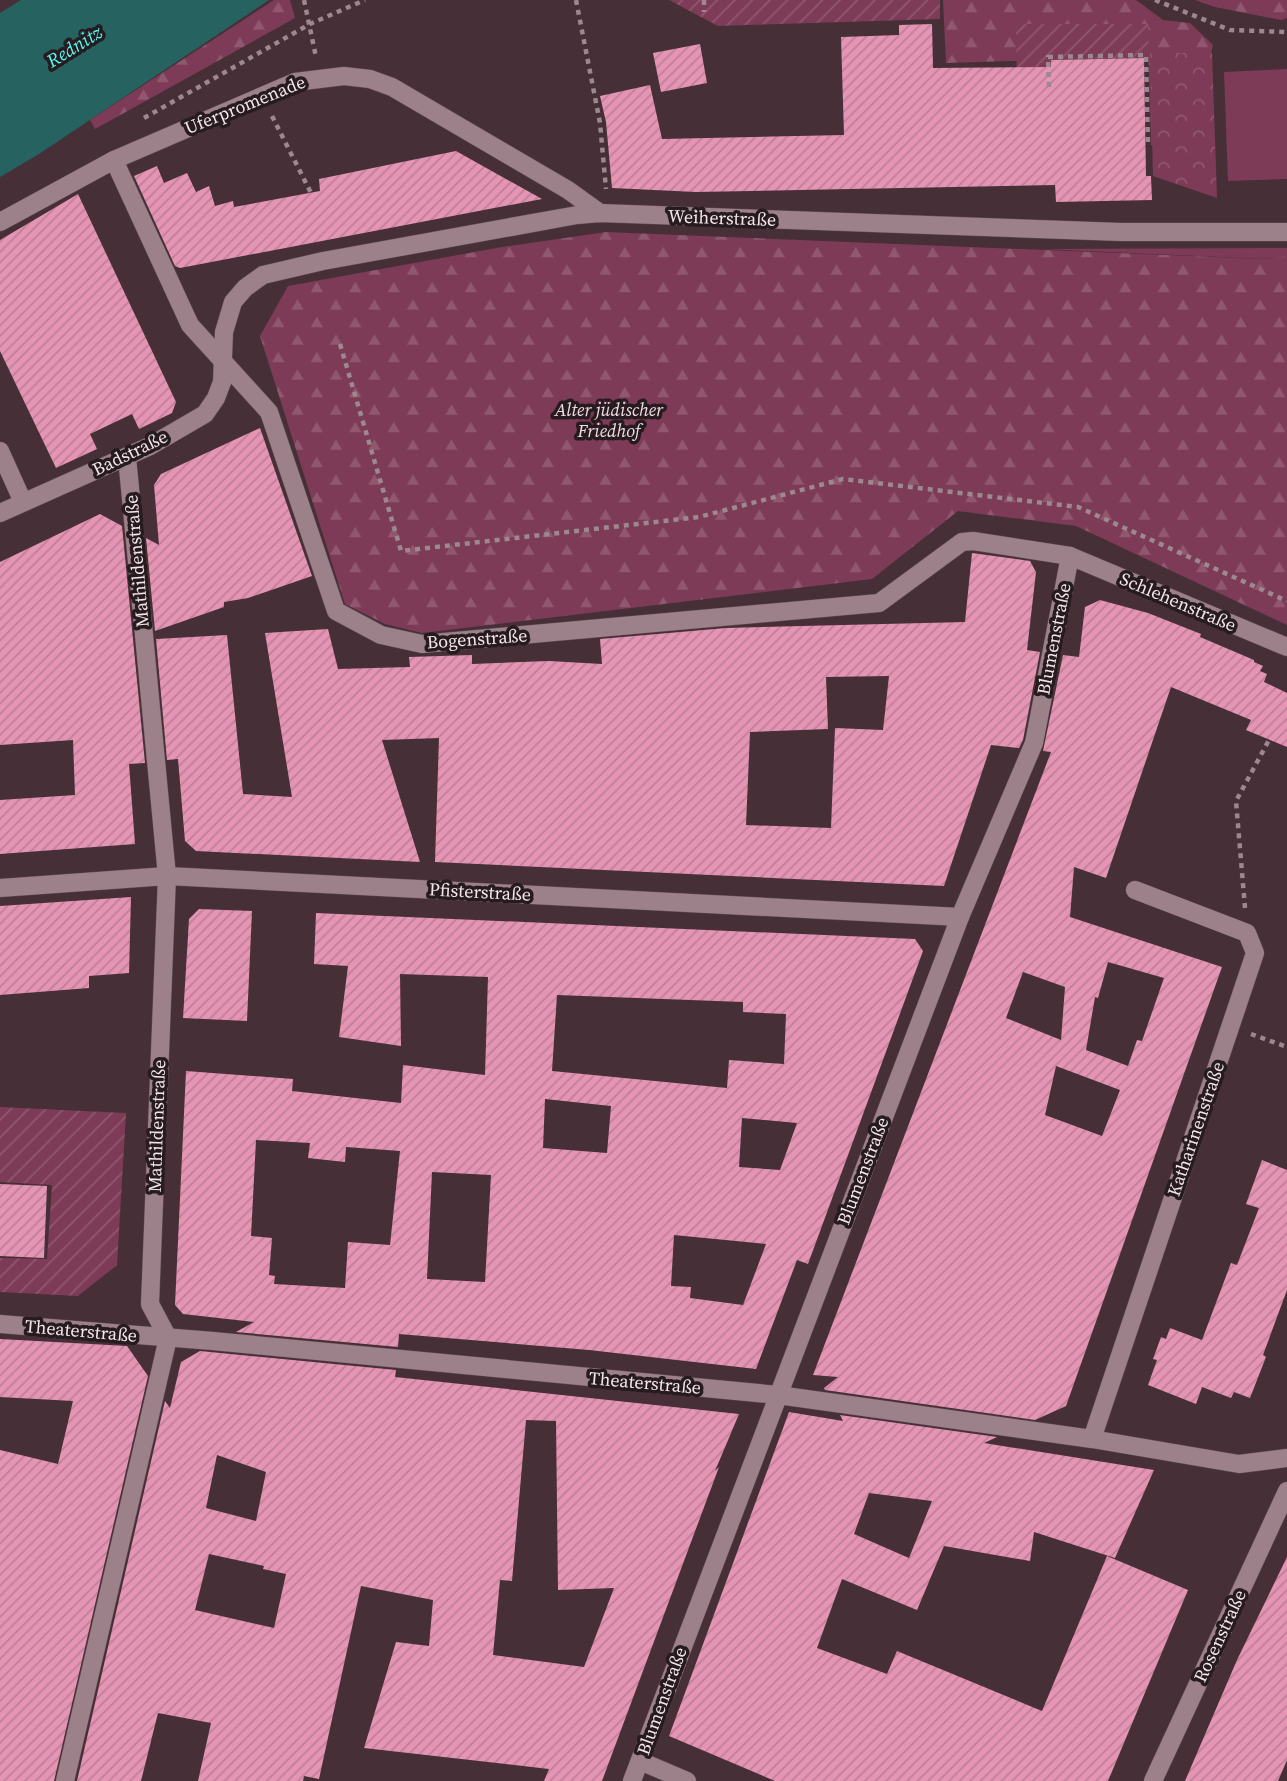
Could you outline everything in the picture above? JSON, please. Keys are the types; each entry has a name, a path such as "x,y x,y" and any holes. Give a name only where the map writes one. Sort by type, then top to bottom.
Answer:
{"street":[{"name":"Uferpromenade","path":"0,222 114,160 261,95 295,82 344,76 370,79 391,87 604,213"},
{"name":"Bogenstraße","path":"114,160 190,325 269,412 335,611 381,635 412,642 436,643 879,603 962,542 973,541 1070,556"},
{"name":"Weiherstraße","path":"222,359 224,331 233,302 245,288 263,275 323,261 577,215 604,213 1121,232 1287,232"},
{"name":"Badstraße","path":"0,513 150,446 205,414 216,398 222,382 222,359"},
{"path":"0,450 23,502"},
{"name":"Mathildenstraße","path":"127,457 167,876 150,1304 168,1338"},
{"name":"Schlehenstraße","path":"1070,556 1287,647"},
{"name":"Blumenstraße","path":"632,1781 960,917 1034,743 1070,556"},
{"name":"Pfisterstraße","path":"0,888 167,876 960,917"},
{"path":"1135,890 1247,933"},
{"name":"Katharinenstraße","path":"1092,1440 1255,953 1247,933"},
{"name":"Theaterstraße","path":"0,1324 778,1395 1239,1464 1287,1458"},
{"path":"65,1781 168,1338"},
{"name":"Rosenstraße","path":"1153,1781 1287,1490"},
{"path":"640,1761 687,1781"}],"path":[{"path":"304,0 320,77"},
{"name":"Uferpromenade","path":"133,124 310,24 365,0"},
{"path":"576,0 600,123 604,213"},
{"path":"704,0 704,12"},
{"path":"1155,0 1230,30 1287,32"},
{"path":"1049,87 1048,57 1146,55 1148,146"},
{"path":"261,95 311,193"},
{"path":"340,344 401,551 699,517 843,479 1078,507 1287,601"},
{"path":"1247,933 1236,801 1269,740"},
{"path":"1231,1026 1287,1047"}],"green space":[{"path":"274,0 290,0 295,18 95,129 90,120"},
{"path":"669,0 940,0 940,19 718,26"},
{"path":"943,0 1136,0 1163,20 1190,23 1213,45 1207,74 1168,152 1151,145 1148,38 1040,60 946,63"},
{"path":"1195,0 1287,0 1287,18 1281,20 1215,7"},
{"path":"1016,24 1148,24 1149,58 1051,60 1052,123 1017,90"},
{"path":"1150,53 1212,53 1217,198 1153,176"},
{"path":"1287,69 1287,179 1228,181 1224,72"},
{"name":"Alter jüdischer Friedhof","path":"606,232 1264,259 1287,256 1287,625 1076,526 958,511 872,579 422,633 385,624 345,604 260,336 288,286 502,247"},
{"path":"1287,248 1287,256 1264,259 1041,249"},
{"path":"0,1107 126,1113 117,1265 78,1296 0,1292 0,1258 47,1259 52,1185 0,1182"}],"water":[{"name":"Rednitz","path":"21,0 269,0 39,154 0,177 0,13"}],"building":[{"path":"932,24 933,68 1051,67 1051,60 1144,58 1146,176 1151,176 1152,200 1056,202 1055,185 696,192 612,188 606,122 600,96 650,85 662,139 844,135 841,37 899,35 899,25"},
{"path":"700,44 707,83 661,92 653,53"},
{"path":"456,151 542,199 180,268 175,266 134,176 157,166 164,183 187,173 196,192 209,186 215,206 233,201 234,207 320,191 319,179"},
{"path":"78,194 176,402 172,413 139,429 132,414 90,434 97,449 56,468 0,351 0,240"},
{"path":"260,428 312,576 248,598 224,602 224,607 155,631 146,538 159,545 154,485 161,474"},
{"path":"100,514 122,526 145,763 129,764 135,844 0,854 0,800 75,795 73,740 0,745 0,562"},
{"path":"972,553 1030,561 1036,572 1027,650 1040,652 1023,740 1019,748 991,745 944,886 435,862 439,738 382,740 420,862 196,851 185,841 178,759 167,760 156,639 227,635 243,794 292,797 265,633 328,629 338,669 410,667 409,657 472,655 472,664 549,661 602,664 600,639 726,628 965,622","holes":["889,676 883,730 835,728 831,828 746,825 750,732 828,729 826,677"]},
{"path":"1100,600 1148,613 1201,634 1200,637 1263,666 1260,671 1267,674 1264,682 1287,693 1287,747 1246,730 1251,720 1171,687 1106,878 1074,867 1070,917 1222,967 1066,1406 1035,1420 825,1390 824,1388 838,1377 813,1375 1051,752 1043,751 1063,655 1079,657 1085,607","holes":["1108,962 1164,978 1142,1041 1137,1040 1128,1066 1086,1050 1095,997 1098,998","1023,972 1065,987 1061,1040 1006,1018","1056,1066 1120,1090 1102,1136 1045,1115"]},
{"path":"131,897 129,973 89,976 89,988 0,995 0,906"},
{"path":"199,909 252,911 247,1021 183,1018 189,919"},
{"path":"316,913 915,939 923,951 808,1264 797,1260 756,1369 589,1350 399,1334 398,1347 236,1332 254,1322 183,1314 175,1305 186,1071 293,1079 292,1091 401,1103 403,1065 485,1075 488,977 400,974 401,1046 339,1037 348,966 314,964","holes":["557,995 743,1002 743,1012 786,1014 784,1064 729,1060 727,1088 552,1071","545,1099 611,1106 607,1153 543,1148","742,1118 797,1123 780,1170 739,1167","256,1140 310,1143 308,1158 345,1162 346,1147 400,1151 390,1245 348,1242 345,1288 274,1284 275,1276 269,1275 272,1238 251,1236","432,1172 491,1175 485,1282 427,1279","674,1235 766,1244 743,1305 690,1298 691,1287 671,1286"]},
{"path":"1262,1160 1287,1170 1287,1290 1250,1398 1234,1392 1231,1398 1202,1387 1196,1404 1148,1385 1157,1360 1153,1359 1161,1337 1166,1339 1170,1328 1202,1340 1231,1263 1237,1265 1259,1208 1246,1204"},
{"path":"0,1184 47,1186 44,1258 0,1256"},
{"path":"0,1339 127,1346 148,1376 54,1781 0,1781 0,1450 58,1464 73,1401 0,1397"},
{"path":"200,1351 396,1370 395,1377 739,1414 715,1471 719,1467 602,1781 544,1781 549,1769 364,1748 396,1642 429,1646 433,1600 361,1586 319,1779 304,1776 303,1781 198,1781 211,1723 158,1713 141,1781 77,1781 165,1401 170,1408 181,1362","holes":["526,1420 556,1421 558,1590 614,1588 584,1667 493,1655 500,1580 512,1581","217,1455 266,1472 256,1521 206,1508","209,1554 264,1566 263,1569 286,1574 274,1628 195,1610"]},
{"path":"789,1412 843,1421 840,1415 997,1437 984,1443 1154,1470 1115,1558 1034,1532 1030,1561 944,1546 917,1610 842,1579 817,1648 887,1674 897,1651 1042,1711 1107,1556 1188,1590 1108,1781 775,1781 669,1736","holes":["869,1493 932,1501 909,1558 854,1534"]},
{"path":"1287,1557 1287,1760 1278,1781 1185,1781 1237,1660"}]}
